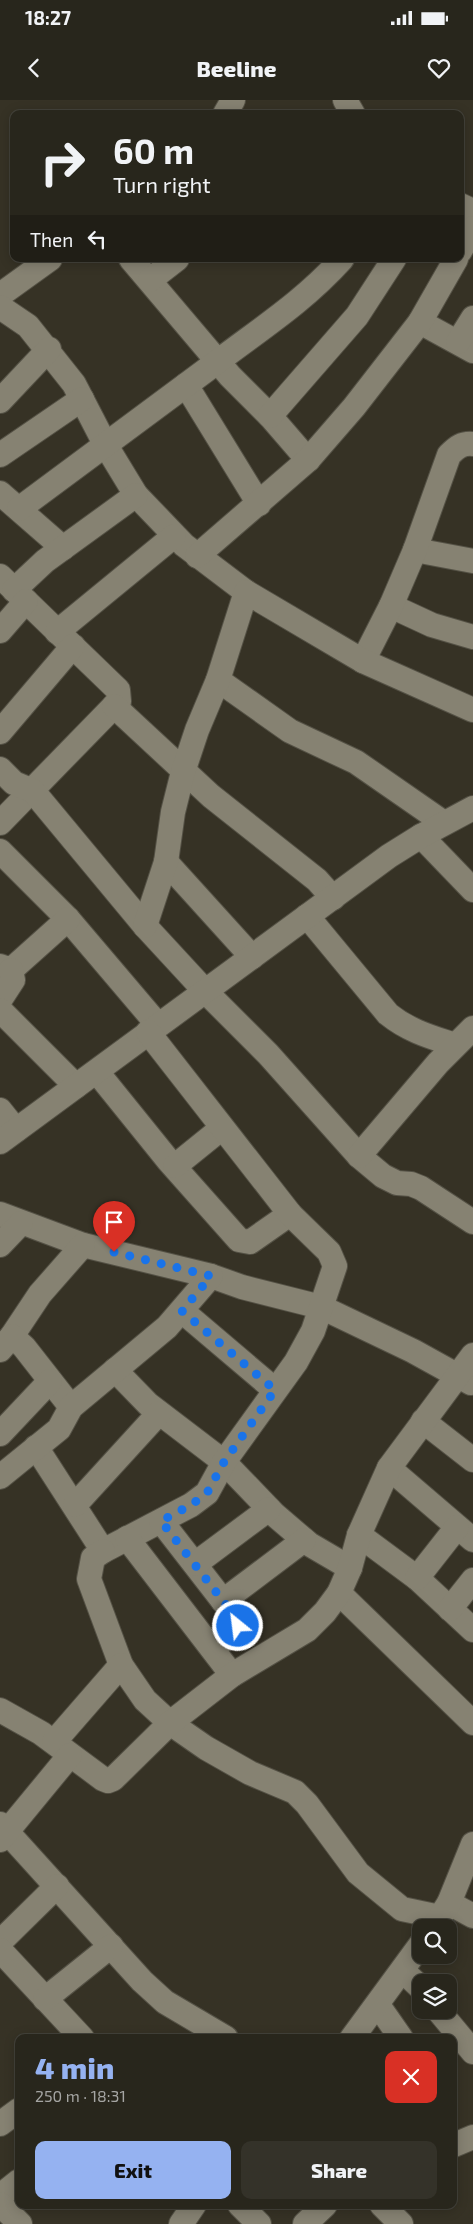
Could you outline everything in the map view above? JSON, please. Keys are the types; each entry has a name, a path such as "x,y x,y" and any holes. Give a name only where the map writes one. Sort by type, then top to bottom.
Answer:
{"street":[{"path":"464,244 473,228"},
{"path":"0,295 46,262"},
{"path":"134,262 230,376 270,416 308,460"},
{"path":"150,280 173,262"},
{"path":"19,509 295,306 339,262"},
{"path":"270,416 357,316 392,262"},
{"path":"197,556 308,460 354,407 420,322 454,262"},
{"path":"0,306 28,326 49,349 74,384 105,444 136,495 174,536 197,556 246,592 363,661 473,710"},
{"path":"420,322 465,346 473,318"},
{"path":"0,401 49,349"},
{"path":"186,385 259,504"},
{"path":"0,455 82,399"},
{"path":"363,661 392,606 415,550 449,455 457,447 466,443 473,444"},
{"path":"0,493 63,548"},
{"path":"0,631 13,589 63,548 136,495"},
{"path":"0,732 65,639 174,536"},
{"path":"415,550 473,561"},
{"path":"0,823 119,701 118,690 13,589"},
{"path":"145,926 166,862 173,812 183,772 197,730 218,680 246,592"},
{"path":"392,606 432,625 473,637"},
{"path":"218,680 290,730 356,762 444,823"},
{"path":"114,706 183,772 317,880 333,898"},
{"path":"0,769 14,783 33,791 145,926 205,992 268,1054 359,1156 383,1176 397,1183 411,1184 421,1188 473,1222"},
{"path":"0,1110 8,1136 307,916 421,836 473,808"},
{"path":"421,836 473,890"},
{"path":"0,851 68,919 153,1029 222,1128 290,1214 334,1259 335,1266 332,1280 313,1331 300,1354 224,1462 207,1493 191,1505 93,1558 89,1579 121,1665 145,1700 170,1723 206,1748 250,1774 295,1792 307,1804 358,1873 402,1909 441,1916 473,1916"},
{"path":"166,862 252,957"},
{"path":"307,916 388,1014 402,1026 456,1045"},
{"path":"0,1000 14,980 5,968 68,919"},
{"path":"0,1010 76,1086"},
{"path":"359,1156 473,1028"},
{"path":"97,1072 239,1240 244,1243 250,1242 290,1214"},
{"path":"175,1166 222,1128"},
{"path":"0,1245 11,1218 83,1244 211,1276 242,1287 321,1307 413,1351 465,1380"},
{"path":"71,1408 24,1347 6,1343 40,1294 83,1244"},
{"path":"0,1477 59,1429 71,1408 157,1337 211,1276"},
{"path":"182,1311 275,1390"},
{"path":"0,1710 62,1749 102,1779 108,1781 113,1779 170,1723 232,1675 307,1630 325,1612 339,1593 350,1568 359,1535 389,1468 423,1421 465,1380 473,1355"},
{"path":"115,1370 130,1387 159,1413 224,1462 269,1509 304,1540 350,1568"},
{"path":"0,1434 50,1381"},
{"path":"75,1506 159,1413"},
{"path":"423,1421 473,1460"},
{"path":"36,1447 103,1552"},
{"path":"389,1468 465,1534 417,1578"},
{"path":"195,1564 269,1509"},
{"path":"161,1521 237,1619 238,1626 234,1632 212,1648"},
{"path":"359,1535 417,1578 473,1630"},
{"path":"127,1538 232,1675"},
{"path":"179,1605 216,1592 304,1540"},
{"path":"450,1609 473,1580"},
{"path":"339,1593 473,1723"},
{"path":"121,1665 2,1831 57,1886 165,2002 219,2034"},
{"path":"441,1916 473,1844"},
{"path":"0,1942 57,1886"},
{"path":"46,1999 111,1946"},
{"path":"0,1950 78,2034"},
{"path":"355,2034 412,1958"},
{"path":"403,1971 412,1980"},
{"path":"378,2005 397,2034"},
{"path":"445,2019 456,2034"},
{"path":"0,2124 15,2113"},
{"path":"0,2196 15,2184"},
{"path":"0,2204 20,2224"},
{"path":"181,2224 191,2209"},
{"path":"244,2209 258,2224"},
{"path":"305,2224 321,2209"},
{"path":"386,2209 399,2223"}],"route":[{"path":"114,1252 211,1276 182,1311 275,1390 224,1462 207,1493 191,1505 161,1521 237,1619 238,1626"}]}
